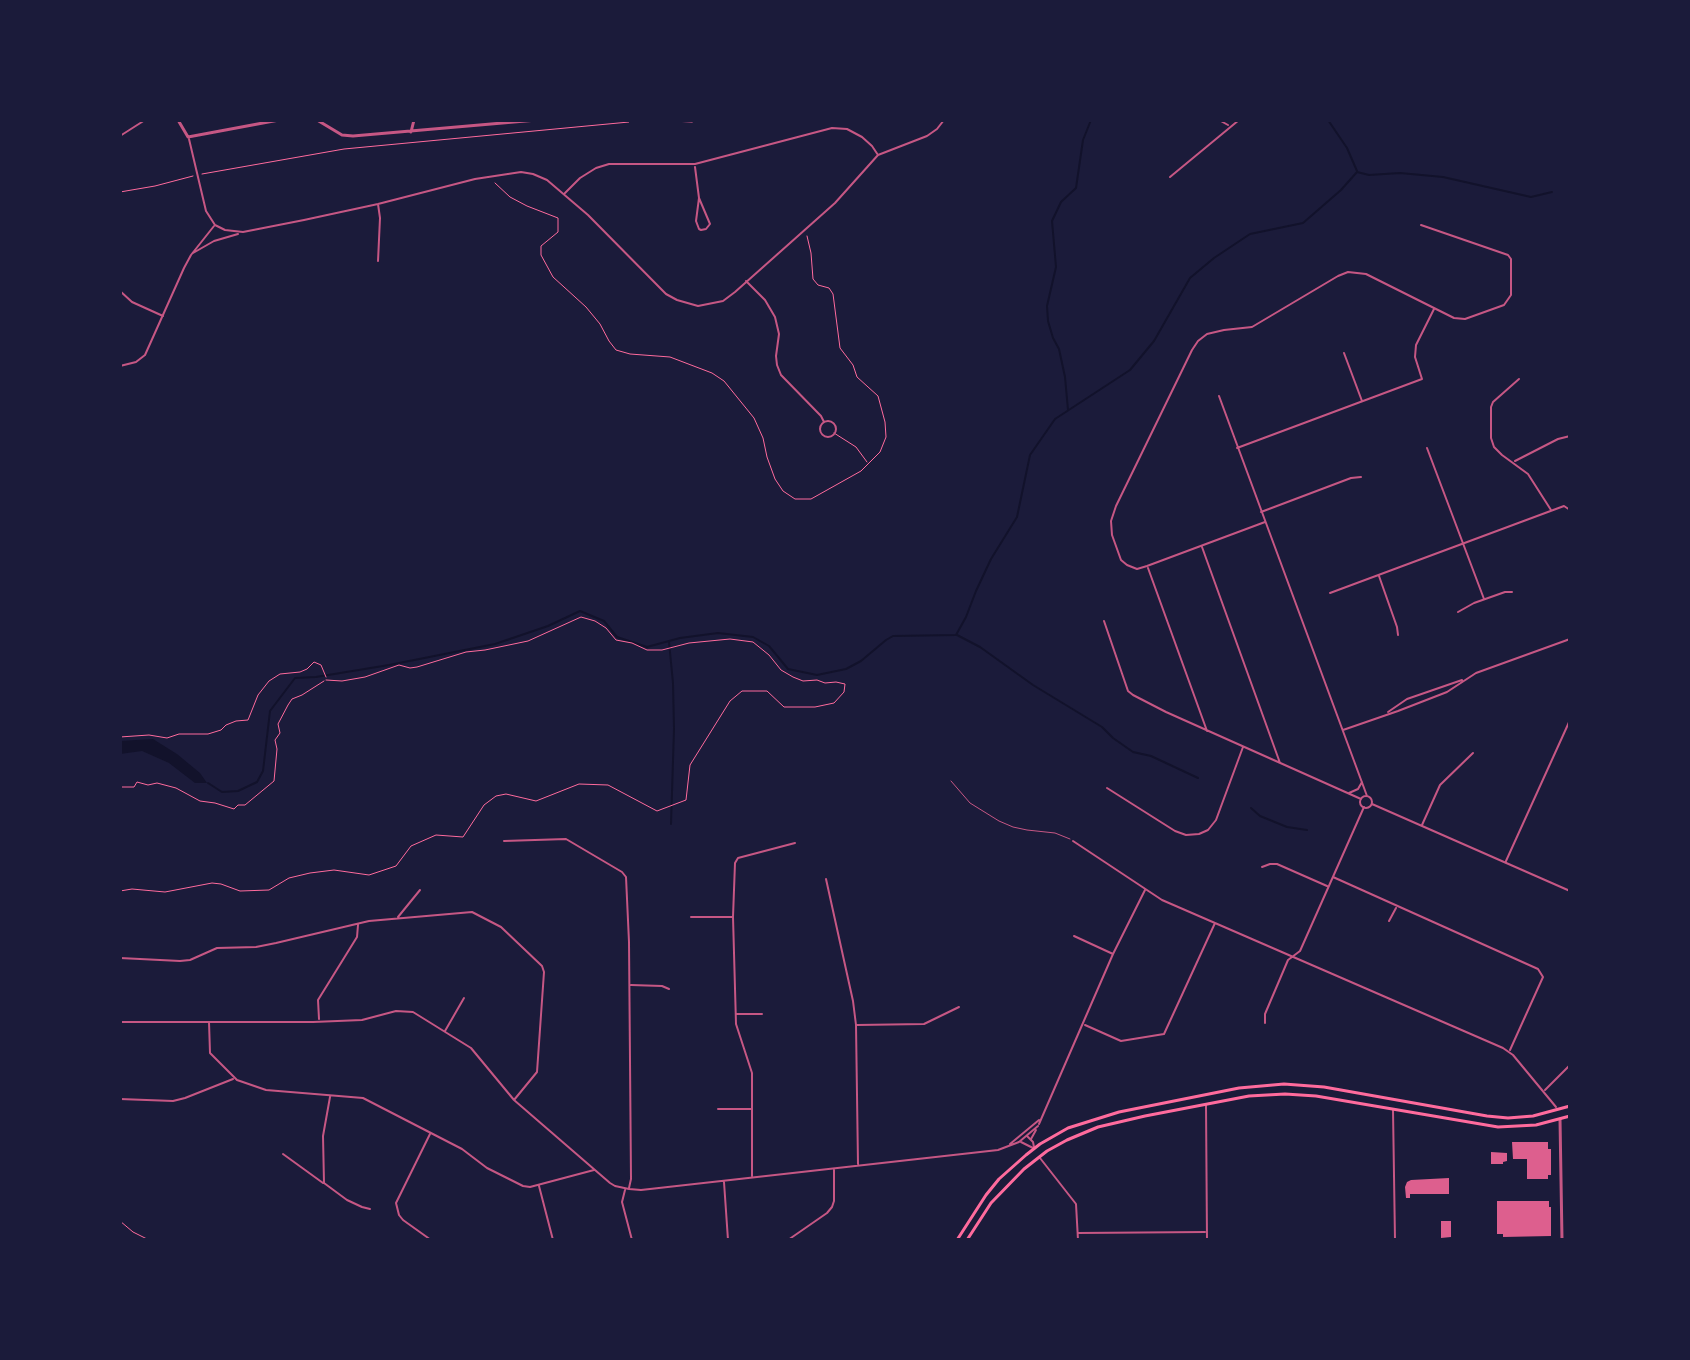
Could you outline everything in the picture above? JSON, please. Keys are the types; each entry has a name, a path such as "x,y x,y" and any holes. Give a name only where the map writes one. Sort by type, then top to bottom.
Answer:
{"highway":[{"path":"957,1240 986,1195 1011,1168 1068,1128 1099,1118 1254,1086 1312,1085 1487,1116 1522,1117 1570,1106"},
{"path":"967,1240 991,1203 1039,1157 1067,1140 1098,1127 1249,1096 1285,1094 1316,1096 1498,1127 1520,1127 1570,1116"},
{"path":"1393,1100 1393,1110"},
{"path":"1558,1110 1560,1119"},
{"path":"1034,1149 1039,1157"}],"street":[{"path":"120,136 145,120"},
{"path":"178,120 188,137 206,211 215,225 233,232 243,232"},
{"path":"188,137 279,120"},
{"path":"317,120 347,136 537,120"},
{"path":"411,132 414,120"},
{"path":"191,255 214,241 243,232 378,204 453,184 521,172 547,180 564,194 666,294 698,306 711,304 723,301 835,203 878,155 927,136 944,120"},
{"path":"1219,120 1230,126"},
{"path":"1170,177 1239,120"},
{"path":"564,194 580,178 609,164 695,164 832,128 847,129 862,137 878,155"},
{"path":"695,164 699,198 697,226 704,230 710,224 699,198"},
{"path":"378,204 378,261"},
{"path":"120,366 136,362 145,355 191,255 215,225"},
{"path":"1265,522 1137,569 1121,560 1112,535 1111,521 1198,341 1215,331 1252,327 1348,272 1366,274 1454,318 1465,319 1504,305 1511,295 1511,259 1508,255 1421,225"},
{"path":"746,281 765,300 775,317 779,334 776,356 781,375 824,422"},
{"path":"120,291 132,302 163,316"},
{"path":"1237,448 1422,379 1415,357 1416,345 1435,308"},
{"path":"1344,353 1363,402"},
{"path":"1519,379 1497,397 1491,407 1491,438 1502,455 1528,474 1552,510"},
{"path":"1219,396 1372,804"},
{"path":"824,422 834,424 834,433 828,436 822,433 824,422"},
{"path":"1513,462 1570,436"},
{"path":"1427,448 1484,599"},
{"path":"1261,512 1361,477"},
{"path":"1330,593 1552,510 1564,506 1570,510"},
{"path":"1201,546 1280,764"},
{"path":"1147,566 1207,731"},
{"path":"1378,575 1398,635"},
{"path":"1458,612 1484,599 1512,592"},
{"path":"1104,621 1128,691 1133,695 1348,794 1361,799 1367,796"},
{"path":"1343,730 1447,692 1476,673 1570,639"},
{"path":"1385,715 1407,699 1463,680"},
{"path":"1506,862 1570,720"},
{"path":"1107,788 1175,831 1186,835 1199,834 1208,830 1216,820 1243,747"},
{"path":"1422,825 1440,785 1473,753"},
{"path":"1348,794 1358,789 1363,781"},
{"path":"1361,799 1364,807"},
{"path":"1372,804 1570,891"},
{"path":"1364,807 1372,804"},
{"path":"1265,1023 1265,1014 1288,960 1300,951 1364,807"},
{"path":"504,841 566,839 626,877 631,1179 622,1202 632,1240"},
{"path":"1073,841 1162,900 1510,1051 1558,1110"},
{"path":"753,1177 752,1073 736,1024 733,917 736,860 795,843"},
{"path":"1262,867 1277,864 1328,887"},
{"path":"1333,877 1538,969 1543,977 1510,1051"},
{"path":"826,879 856,1025 858,1165"},
{"path":"1031,1139 1113,954 1146,889"},
{"path":"397,919 420,890"},
{"path":"1389,921 1397,906"},
{"path":"120,958 190,960 217,948 256,947 358,924 472,912 501,927 542,966 545,979 537,1072 514,1100"},
{"path":"691,917 733,917"},
{"path":"1083,1025 1121,1041 1164,1034 1216,922"},
{"path":"319,1022 318,1000 357,937 358,924"},
{"path":"1074,936 1113,954"},
{"path":"629,985 669,989"},
{"path":"445,1031 464,998"},
{"path":"856,1025 924,1024 959,1007"},
{"path":"120,1022 319,1022 362,1020 405,1010 413,1012 471,1048 514,1100 615,1186 627,1189 641,1190 998,1150 1019,1142 1040,1119"},
{"path":"736,1014 762,1014"},
{"path":"209,1022 210,1053 234,1078 266,1090 363,1098 462,1149 487,1168 523,1186 595,1170"},
{"path":"1544,1090 1570,1065"},
{"path":"120,1099 173,1101 234,1078"},
{"path":"324,1183 323,1136 330,1096"},
{"path":"1206,1105 1207,1240"},
{"path":"718,1109 752,1109"},
{"path":"1393,1110 1395,1240"},
{"path":"1560,1119 1563,1237"},
{"path":"1009,1145 1038,1126"},
{"path":"430,1133 396,1203 403,1220 431,1240"},
{"path":"1024,1135 1031,1139 1034,1149"},
{"path":"1019,1142 1034,1149"},
{"path":"283,1154 347,1200 370,1209"},
{"path":"1039,1157 1076,1204 1078,1240"},
{"path":"788,1240 832,1207 834,1168"},
{"path":"724,1180 728,1240"},
{"path":"538,1185 553,1240"},
{"path":"1078,1233 1207,1232"}],"lane":[{"path":"951,781 970,803 999,821 1027,830 1055,833 1073,841"}],"path":[{"path":"120,192 198,174 344,149 631,120"},
{"path":"651,120 697,120"},
{"path":"494,176 495,183 510,197 558,218 558,232 541,246 541,255 553,277 593,315 616,350 670,357 712,373 731,389 754,418 775,479 783,491 795,499 811,499 843,483 880,452 886,437 878,396 857,377 853,365 840,348 833,294 813,279 805,229"},
{"path":"834,433 856,447 868,464"},
{"path":"120,787 134,787 137,782 148,785 157,783 176,788 200,801 234,809 245,805 274,781 275,740 280,733 278,724 292,699 326,680 365,677 399,665 417,667 466,652 528,641 581,617 606,628 616,640 647,650 730,639 753,642 781,670 793,677 803,681 845,684 844,692 834,703 815,707 784,707 767,691 742,691 730,701 690,765 686,800 657,811 608,785 579,784 536,801 506,794 496,796 484,805 463,837 436,835 411,846 396,866 369,875 334,870 310,873 289,878 269,890 240,891 212,883 165,892 120,891"},
{"path":"120,737 149,735 167,738 179,734 208,734 236,721 248,720 258,695 269,681 280,674 300,672 314,662 325,670 326,680"},
{"path":"120,1221 149,1240"}],"shaded area":[{"path":"153,739 177,754 207,783 195,783 169,763 142,751 120,754 120,741"}],"building":[{"path":"1512,1142 1548,1142 1551,1175 1548,1179 1527,1179 1527,1159 1513,1159"},
{"path":"1491,1152 1507,1153 1507,1161 1491,1164"},
{"path":"1449,1178 1449,1194 1410,1194 1410,1198 1406,1198 1405,1187 1411,1180"},
{"path":"1497,1201 1549,1201 1551,1236 1503,1237 1503,1234 1497,1234"},
{"path":"1441,1221 1451,1221 1451,1237 1441,1238"}],"waterway":[{"path":"1068,410 1059,349 1048,321 1047,306 1056,267 1052,221 1061,202 1076,188 1083,140 1091,120"},
{"path":"1328,120 1347,148 1357,171"},
{"path":"208,783 222,792 238,791 257,782 263,771 270,711 295,678 389,665 495,644 548,626 580,611 604,621 617,637 647,647 680,638 718,633 753,637 769,646 788,669 817,675 846,669 893,636 956,635 991,559 1017,517 1030,455 1055,419 1130,370 1154,341 1190,278 1214,258 1250,234 1303,223 1357,172 1443,177 1531,197 1552,192"},
{"path":"957,635 1102,727 1133,752 1151,756 1198,778"},
{"path":"669,642 674,729 671,824"},
{"path":"1251,808 1260,816 1287,827 1307,830"}]}
